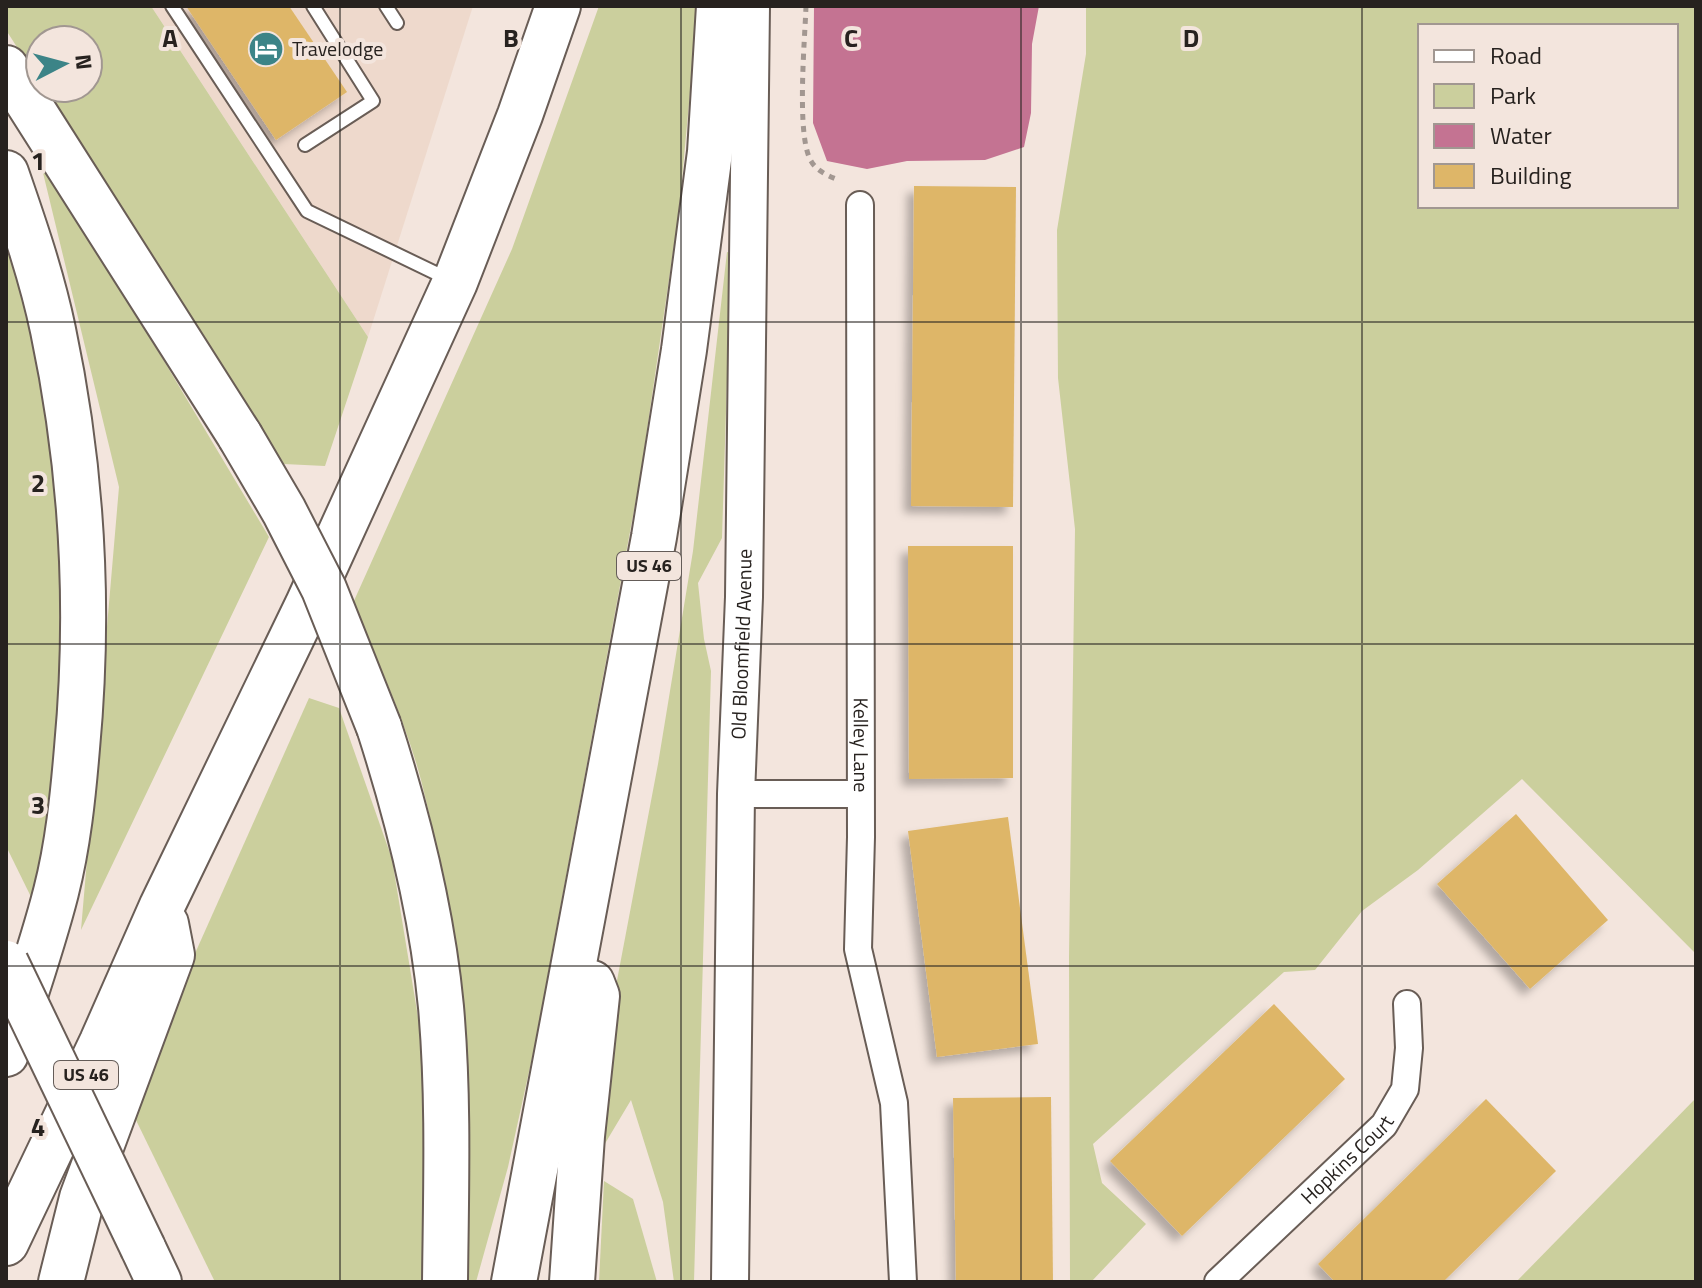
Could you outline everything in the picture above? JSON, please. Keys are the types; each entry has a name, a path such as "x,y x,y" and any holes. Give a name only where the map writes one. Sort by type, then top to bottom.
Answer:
{"highway":[{"name":"US 46","path":"6,1243 162,906 313,592 455,282 520,115 558,6"},
{"name":"US 46","path":"514,1282 654,537 684,350 710,152 719,6"},
{"path":"6,68 240,436 284,511 324,589 379,727 400,789 420,878 440,1003 446,1153 445,1282"},
{"path":"6,173 31,245 53,331 76,474 83,600 82,695 72,805 56,891 6,1054"},
{"path":"61,1282 82,1198 172,955 162,906"},
{"path":"572,1282 582,1136 597,996 578,952"},
{"path":"6,963 151,1265"}],"street":[{"name":"Old Bloomfield Avenue","path":"730,1282 736,794 744,597 751,6"},
{"name":"Kelley Lane","path":"860,205 858,949 894,1103 903,1282"},
{"path":"736,794 860,794"},
{"name":"Hopkins Court","path":"1218,1282 1384,1125 1405,1089 1409,1048 1407,1004"}],"lane":[{"path":"172,6 307,211 455,282"},
{"path":"305,145 373,101 313,6"},
{"path":"386,6 397,23"}],"path":[{"path":"806,6 803,138 809,159 816,168 836,179"}],"shaded area":[{"path":"151,6 473,6 368,337"}],"green space":[{"path":"6,6 151,6 368,337 325,466 284,464 53,104 104,104 104,24 24,24 24,58 6,30"},
{"path":"599,6 698,6 679,211 640,478 534,1049 508,1167 476,1282 465,1282 461,1047 466,1046 449,912 414,757 353,603 512,249"},
{"path":"1086,6 1696,6 1696,954 1522,779 1418,870 1362,911 1315,970 1284,972 1093,1144 1102,1183 1146,1224 1091,1282 1070,1282 1069,957 1075,529 1058,378 1057,230 1086,54"},
{"path":"37,148 269,537 81,930 119,487"},
{"path":"6,223 28,288 58,467 68,606 63,741 34,903 6,846"},
{"path":"727,252 731,253 722,538 698,583 711,671 694,1282 674,1282 663,1202 631,1100 597,1157 615,991 658,764 693,551"},
{"path":"309,698 339,708 392,859 427,1072 422,1282 215,1282 133,1114 180,987"},
{"path":"1696,1098 1696,1282 1516,1282"},
{"path":"604,1181 633,1199 657,1282 599,1282"}],"water":[{"path":"814,6 1039,6 1032,44 1031,113 1024,147 985,160 907,161 867,169 827,161 813,123"}],"building":[{"name":"Travelodge","path":"186,6 289,6 347,92 276,140"},
{"path":"914,186 1016,187 1013,507 911,506"},
{"path":"908,546 1013,546 1013,778 909,779"},
{"path":"1516,814 1608,920 1530,989 1437,884"},
{"path":"1008,817 1038,1044 937,1057 908,831"},
{"path":"1274,1004 1345,1079 1182,1236 1110,1161"},
{"path":"1051,1097 1053,1282 956,1282 953,1098"},
{"path":"1486,1099 1556,1171 1443,1282 1335,1282 1318,1264"}],"place":[{"name":"Travelodge","path":"266,49"}]}
